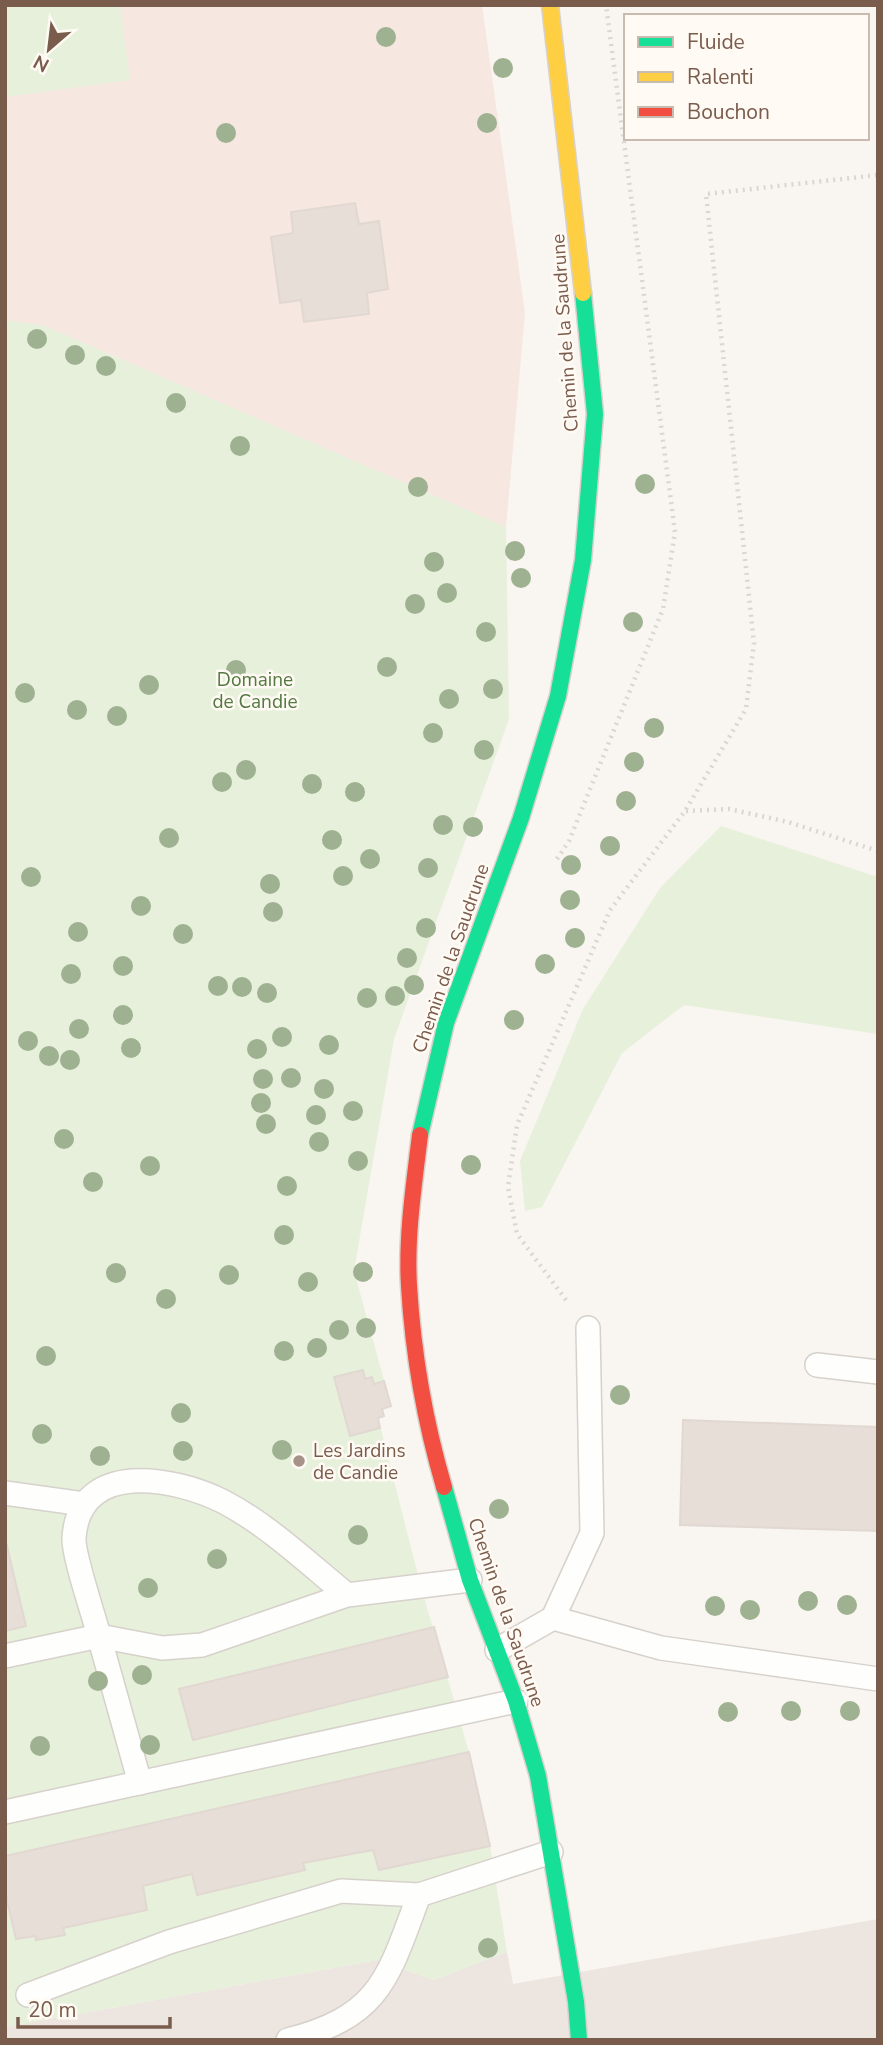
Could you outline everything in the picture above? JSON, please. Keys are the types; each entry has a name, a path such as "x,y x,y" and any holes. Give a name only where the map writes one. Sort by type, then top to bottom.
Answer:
{"street":[{"name":"Chemin de la Saudrune","path":"550,5 575,203 595,414 583,560 558,696 521,818 446,1023 423,1115 412,1198 409,1284 419,1375 439,1470 470,1580 516,1701 538,1776 576,2002 579,2040"}],"lane":[{"path":"497,1650 553,1618 592,1533 588,1328"},
{"path":"817,1365 878,1372"},
{"path":"141,1783 74,1539 84,1504 98,1489 125,1480 167,1484 223,1502 272,1535 347,1595"},
{"path":"5,1493 84,1504"},
{"path":"5,1656 99,1636 162,1648 202,1645 347,1595 470,1580"},
{"path":"553,1618 661,1648 878,1679"},
{"path":"5,1812 516,1701"},
{"path":"28,1995 169,1942 341,1891 419,1895 551,1852"},
{"path":"288,2040 324,2030 364,2007 392,1966 419,1895"}],"path":[{"path":"588,1328 517,1234 508,1187 517,1125 610,910 685,811 746,709 754,643 706,194 878,175"},
{"path":"685,811 729,809 788,822 878,851"}],"shaded area":[{"path":"5,5 482,5 525,313 506,527 45,326 5,320"},
{"path":"878,1919 878,2040 5,2040 5,2027 378,1960 433,1980 507,1952 513,1984"}],"green space":[{"path":"5,5 120,5 130,80 5,97"},
{"name":"Domaine de Candie","path":"5,320 45,326 506,527 509,719 394,1039 354,1271 391,1406 382,1409 384,1416 378,1418 421,1587 469,1752 490,1846 507,1952 433,1980 378,1960 5,2027"},
{"path":"721,826 878,877 878,1034 684,1005 622,1053 542,1207 525,1211 520,1161 583,1009 660,888"}],"building":[{"path":"355,203 359,224 379,221 388,289 367,293 369,314 304,322 301,300 280,303 271,237 293,233 291,212"},
{"path":"363,1370 365,1379 372,1377 374,1384 384,1381 391,1406 382,1409 384,1416 378,1418 380,1428 350,1436 334,1377"},
{"path":"683,1420 878,1427 878,1531 680,1525"},
{"path":"5,1538 26,1626 5,1631"},
{"path":"434,1627 448,1677 193,1740 179,1689"},
{"path":"469,1752 490,1846 379,1870 373,1850 303,1863 305,1870 197,1895 192,1874 143,1886 147,1910 63,1928 65,1935 36,1940 35,1936 16,1939 5,1892 5,1856"}],"traffic: fast":[{"path":"420,1135 446,1023 521,818 558,696 583,560 595,414 583,293"},
{"path":"444,1487 470,1580 516,1701 538,1776 576,2002 579,2040"}],"traffic: slow":[{"path":"550,5 583,293"}],"traffic: jam":[{"path":"420,1135 410,1229 409,1286 421,1387 444,1487"}],"place":[{"name":"Les Jardins de Candie","path":"299,1461"}]}
